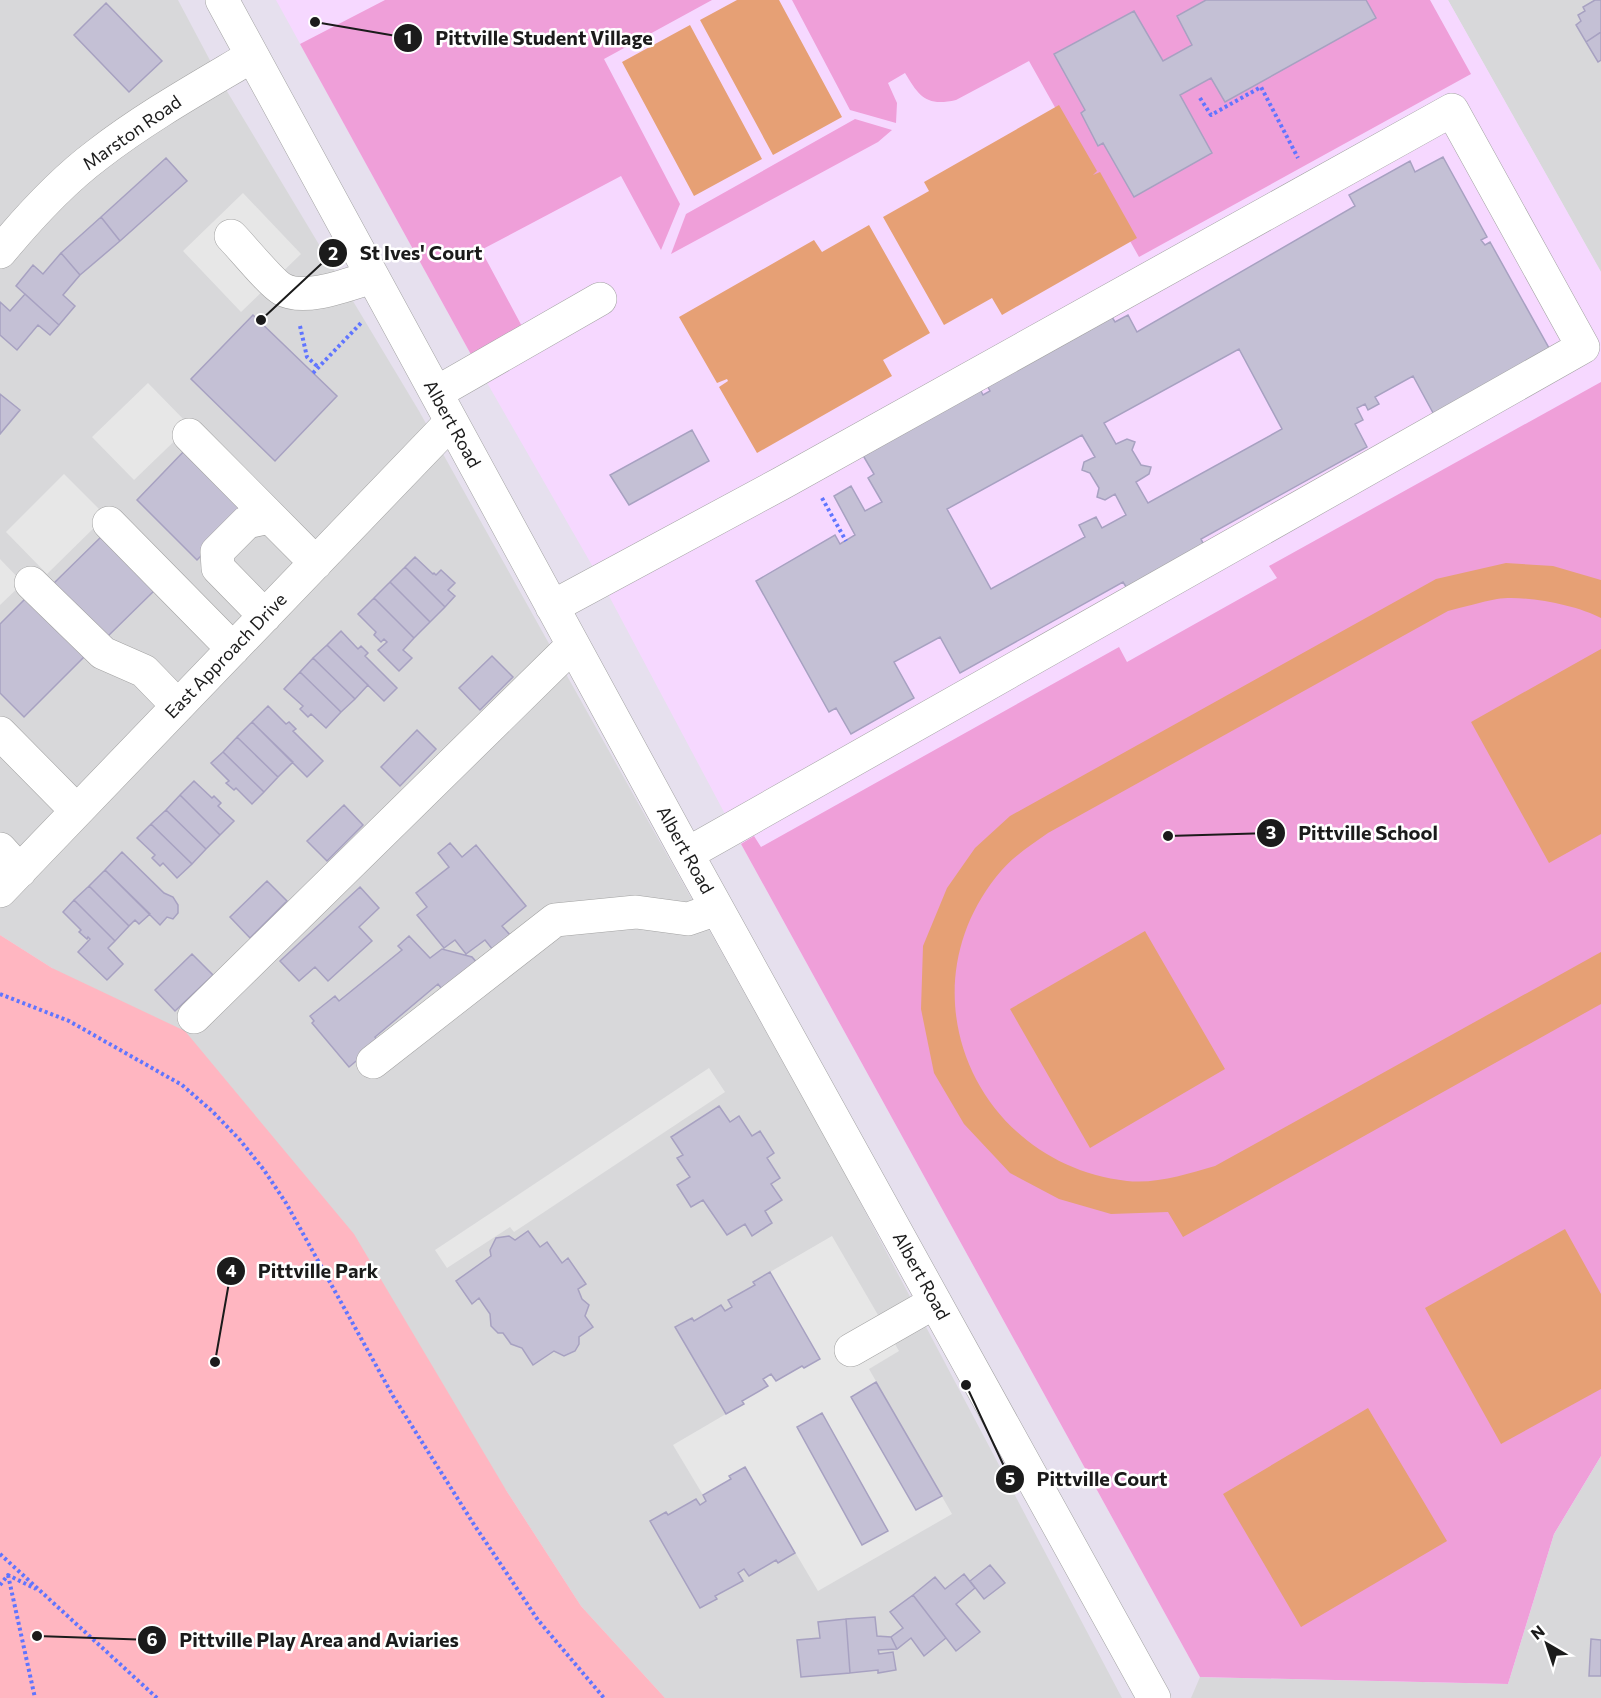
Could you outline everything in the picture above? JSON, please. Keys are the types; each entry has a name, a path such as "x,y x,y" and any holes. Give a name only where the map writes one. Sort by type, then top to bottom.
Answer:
{"street":[{"name":"Albert Road","path":"222,0 717,909 1154,1698"},
{"name":"Marston Road","path":"0,252 31,216 95,156 126,133 252,56"},
{"path":"552,607 782,483 1452,110 1583,347 687,854"},
{"path":"231,236 281,289 293,293 309,293 335,289 378,288"},
{"path":"436,393 600,299"},
{"name":"East Approach Drive","path":"7,870 77,812 451,422"},
{"path":"189,435 316,563"},
{"path":"265,616 218,568 217,552 247,522 270,517"},
{"path":"109,523 233,649"},
{"path":"32,583 103,653 144,671 178,706"},
{"path":"194,1017 573,645"},
{"path":"7,750 77,812"},
{"path":"373,1062 555,920 636,912 688,920 717,909"},
{"path":"851,1350 935,1302"}],"path":[{"path":"1200,98 1211,115 1261,87 1299,159"},
{"path":"313,373 378,288"},
{"path":"293,293 307,357 318,367"},
{"path":"1,995 69,1021 182,1085 240,1140 286,1203 393,1396 473,1523 538,1620 604,1698"},
{"path":"0,1554 157,1698"},
{"path":"8,1575 42,1592"},
{"path":"0,1585 8,1575"},
{"path":"8,1575 35,1698"}],"shaded area":[{"path":"0,0 178,0 222,83 419,411 841,1166 1122,1698 665,1698 581,1606 506,1490 52,968 0,935"},
{"path":"276,0 1448,0 1601,272 1601,1456 1554,1534 1508,1684 1200,1677 741,844 601,581 474,360"},
{"path":"385,0 712,0 604,59 680,204 661,250 621,176 481,250 525,332 474,360 300,44"},
{"path":"737,0 779,0 842,117 773,155 700,20"},
{"path":"792,0 1430,0 1471,74 1139,257 1029,61 956,100 946,102 930,101 924,98 905,73 888,83 897,103 896,123 850,110"},
{"path":"1448,0 1601,0 1601,272"},
{"path":"690,25 762,159 694,196 622,62"},
{"path":"1059,105 1097,171 1093,175 1100,172 1137,238 1002,315 992,298 944,325 883,217 929,191 924,182"},
{"path":"855,119 892,130 878,142 671,254 686,214"},
{"path":"243,193 301,254 241,312 183,251"},
{"path":"869,225 930,333 883,360 892,376 757,453 719,387 728,381 727,379 717,383 679,317 814,240 822,252"},
{"path":"1601,382 1601,1456 1554,1534 1508,1684 1200,1677 741,844 754,836 761,847 1119,647 1127,662 1277,578 1269,566"},
{"path":"148,383 190,426 134,480 92,437"},
{"path":"64,474 106,516 47,574 6,532"},
{"path":"0,559 23,583 0,605"},
{"path":"1506,563 1553,566 1601,580 1601,618 1565,605 1522,598 1497,599 1448,611 1048,833 1001,870 969,924 956,972 957,1021 970,1067 995,1109 1030,1143 1075,1168 1138,1182 1172,1178 1215,1166 1601,952 1601,1004 1183,1237 1168,1212 1111,1214 1059,1199 1010,1173 964,1124 934,1073 921,1009 923,946 947,888 975,848 1010,816 1436,579"},
{"path":"1601,649 1601,834 1549,863 1471,722"},
{"path":"1145,931 1225,1069 1090,1148 1010,1009"},
{"path":"0,935 52,968 185,1031 354,1234 506,1490 581,1606 665,1698 0,1698"},
{"path":"709,1068 725,1092 514,1232 510,1227 447,1268 435,1250"},
{"path":"1565,1229 1601,1294 1601,1389 1501,1444 1425,1308"},
{"path":"832,1236 899,1351 869,1369 952,1514 818,1591 745,1467 729,1476 731,1479 703,1495 673,1445 743,1404 742,1401 767,1386 763,1379 771,1374 776,1381 820,1359 770,1272"},
{"path":"1368,1408 1447,1541 1301,1627 1223,1494"},
{"path":"1601,1456 1601,1698 1191,1698 1200,1677 1508,1684 1554,1534"}],"building":[{"path":"1206,0 1366,0 1376,18 1225,102 1211,78 1180,95 1212,153 1134,197 1103,143 1098,146 1081,113 1085,110 1054,54 1134,11 1163,61 1192,45 1177,16"},
{"path":"1595,0 1601,0 1601,32 1586,42 1576,25 1581,21 1578,15 1585,11 1583,7"},
{"path":"106,3 162,61 129,92 74,35"},
{"path":"1601,32 1601,60 1598,62 1586,42"},
{"path":"1443,157 1487,237 1481,240 1485,245 1490,242 1554,357 1438,422 1413,376 1375,397 1379,404 1368,410 1365,404 1357,408 1363,420 1355,424 1367,447 1201,539 1205,547 1128,590 1123,582 960,673 940,637 894,662 914,698 851,734 836,708 829,712 756,581 835,535 840,544 855,535 834,496 851,486 865,511 882,502 868,478 874,474 861,452 980,389 983,395 990,391 983,378 1107,309 1115,322 1128,315 1137,332 1355,206 1349,195 1410,161 1415,172","holes":["1239,349 1282,429 1148,503 1136,482 1149,474 1151,467 1141,465 1132,450 1135,442 1127,439 1116,444 1104,423","1082,435 1095,457 1084,462 1082,470 1090,473 1099,488 1097,497 1105,500 1115,494 1126,515 1102,528 1096,517 1079,525 1085,537 991,589 947,509"]},
{"path":"166,158 187,181 120,241 101,217"},
{"path":"101,217 120,241 80,275 61,253"},
{"path":"61,253 80,275 63,295 75,306 59,325 16,286 33,265 43,274"},
{"path":"25,294 59,325 50,335 38,325 17,350 0,335 0,302 10,311"},
{"path":"253,315 337,396 275,461 191,379"},
{"path":"0,394 20,410 0,434"},
{"path":"692,430 709,461 629,505 610,475"},
{"path":"186,449 247,509 197,560 137,500"},
{"path":"106,532 159,586 104,640 52,585"},
{"path":"415,557 433,574 436,575 441,570 455,583 448,590 455,596 445,607 405,567"},
{"path":"405,567 445,607 430,622 390,582"},
{"path":"390,582 430,622 414,638 374,598"},
{"path":"32,592 90,651 24,717 0,693 0,624"},
{"path":"374,598 414,638 403,650 412,658 399,671 378,650 387,642 384,639 381,642 374,635 376,632 358,614"},
{"path":"341,631 358,649 361,646 368,653 365,656 397,688 384,701 327,645"},
{"path":"327,645 368,685 355,699 313,658"},
{"path":"492,656 513,677 480,710 459,688"},
{"path":"313,658 355,699 341,712 300,672"},
{"path":"300,672 341,712 326,728 311,714 308,717 300,709 303,706 284,689"},
{"path":"268,706 286,724 289,722 296,729 293,731 323,761 307,777 252,722"},
{"path":"252,722 293,762 278,777 237,737"},
{"path":"417,730 436,749 400,786 381,767"},
{"path":"237,737 278,777 264,792 223,752"},
{"path":"223,752 264,792 252,804 236,788 234,790 226,783 229,781 211,763"},
{"path":"194,781 212,798 214,796 221,803 218,806 234,821 220,835 180,795"},
{"path":"180,795 220,835 206,849 166,810"},
{"path":"344,805 363,825 327,861 307,841"},
{"path":"166,810 206,849 192,864 151,824"},
{"path":"151,824 192,864 177,878 163,863 160,866 152,858 155,855 137,838"},
{"path":"450,843 462,857 476,845 526,906 502,926 510,935 493,950 485,940 466,954 455,940 444,948 417,915 427,907 416,893 449,867 438,853"},
{"path":"122,852 164,893 173,897 178,905 178,913 173,919 167,917 160,925 105,870"},
{"path":"105,870 150,914 139,924 135,920 129,926 89,886"},
{"path":"267,881 287,901 250,938 230,917"},
{"path":"89,886 129,926 115,941 74,900"},
{"path":"360,887 379,908 359,927 372,941 328,981 315,967 299,981 280,961"},
{"path":"74,900 115,941 108,948 123,964 107,980 78,952 90,939 79,932 81,930 63,912"},
{"path":"409,936 430,958 442,949 472,957 479,965 445,993 438,984 375,1037 379,1042 349,1067 312,1023 314,1021 310,1016 335,996 339,1001 402,950 398,946"},
{"path":"192,954 213,975 175,1011 155,990"},
{"path":"719,1106 730,1122 739,1116 752,1136 760,1131 774,1153 767,1158 780,1178 771,1184 782,1200 765,1211 772,1223 752,1236 745,1224 727,1235 703,1200 691,1207 677,1185 690,1177 677,1158 683,1155 671,1137"},
{"path":"528,1231 540,1247 547,1242 562,1263 568,1258 586,1284 578,1289 582,1299 589,1305 585,1316 593,1327 579,1337 579,1344 575,1351 564,1356 554,1351 533,1365 522,1348 511,1344 503,1333 498,1333 491,1326 490,1314 479,1298 472,1304 456,1281 491,1256 490,1250 496,1238 509,1236 515,1240"},
{"path":"770,1272 820,1359 776,1381 771,1374 763,1379 768,1386 742,1401 744,1404 726,1414 675,1327 692,1318 694,1321 721,1305 725,1311 732,1307 728,1300 755,1285 753,1282"},
{"path":"876,1382 942,1496 916,1510 851,1397"},
{"path":"822,1413 888,1531 862,1545 797,1427"},
{"path":"745,1467 795,1553 778,1563 776,1560 749,1576 744,1569 738,1573 743,1581 715,1596 717,1599 700,1608 650,1521 666,1512 668,1515 696,1499 700,1505 706,1501 703,1495 731,1479 729,1476"},
{"path":"990,1565 1005,1583 984,1599 970,1581"},
{"path":"964,1574 975,1588 956,1604 980,1632 956,1651 913,1595 935,1577 945,1589"},
{"path":"913,1595 946,1638 924,1656 911,1638 897,1649 891,1637 903,1628 890,1612"},
{"path":"875,1617 877,1636 891,1637 897,1649 878,1650 879,1654 893,1652 896,1670 878,1673 878,1670 850,1673 846,1619"},
{"path":"846,1619 850,1673 801,1677 797,1640 820,1638 818,1622"},
{"path":"1591,1639 1601,1640 1601,1676 1589,1676"}],"place":[{"name":"Pittville Student Village","path":"315,22"},
{"name":"St Ives' Court","path":"261,320"},
{"name":"Pittville School","path":"1168,836"},
{"name":"Pittville Park","path":"215,1362"},
{"name":"Pittville Court","path":"966,1385"},
{"name":"Pittville Play Area and Aviaries","path":"37,1636"}]}
